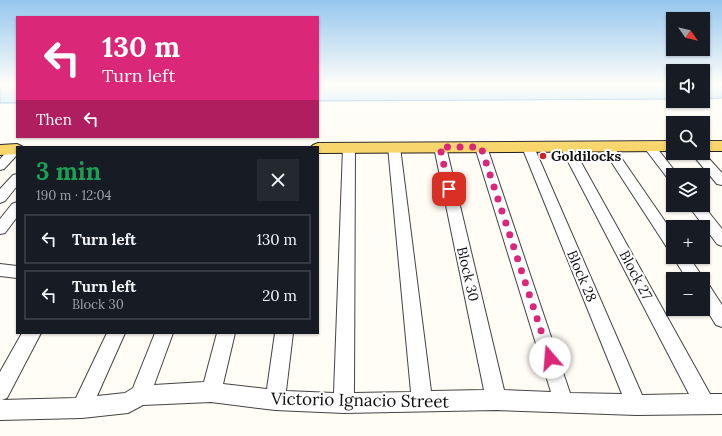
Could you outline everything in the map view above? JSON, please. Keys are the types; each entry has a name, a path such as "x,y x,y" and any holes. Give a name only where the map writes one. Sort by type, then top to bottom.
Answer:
{"main road":[{"path":"319,148 666,146"},
{"path":"710,146 722,146"},
{"path":"0,150 16,150"}],"street":[{"name":"Block 27","path":"566,146 714,404"},
{"path":"607,146 666,234"},
{"path":"649,146 666,168"},
{"path":"394,147 422,402"},
{"name":"Block 30","path":"440,147 496,400"},
{"path":"481,147 564,403"},
{"name":"Block 28","path":"528,147 636,405"},
{"path":"344,404 349,148"},
{"path":"0,166 16,150"},
{"path":"703,160 722,181"},
{"path":"0,198 16,179"},
{"path":"0,229 16,208"},
{"path":"700,212 722,240"},
{"path":"0,270 16,272"},
{"path":"710,301 722,319"},
{"path":"0,391 31,334"},
{"path":"82,408 116,334"},
{"path":"140,395 164,334"},
{"path":"211,392 226,334"},
{"path":"275,400 284,334"},
{"name":"Victorio Ignacio Street","path":"0,410 82,408 128,403 140,395 211,392 275,400 344,404 496,400 636,405 714,404"}],"place":[{"name":"Goldilocks","path":"543,156"}],"route":[{"path":"449,189 440,147 481,147 550,358"}]}
